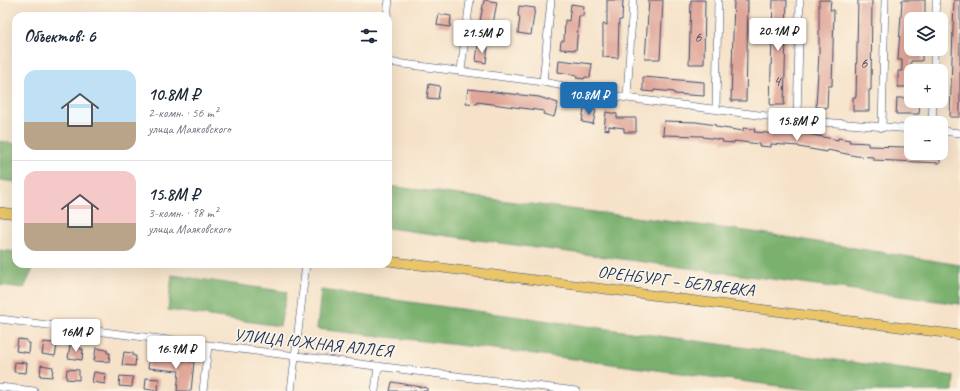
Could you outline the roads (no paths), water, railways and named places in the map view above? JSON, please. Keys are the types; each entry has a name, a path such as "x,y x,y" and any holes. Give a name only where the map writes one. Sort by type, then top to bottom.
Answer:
{"main road":[{"path":"0,212 12,214"},
{"name":"ОРЕНБУРГ – БЕЛЯЕВКА","path":"392,262 960,335"}],"street":[{"path":"388,12 389,0"},
{"path":"461,70 470,0"},
{"path":"543,82 551,0"},
{"path":"626,98 633,0"},
{"path":"716,109 718,0"},
{"path":"797,120 800,0"},
{"path":"882,128 885,0"},
{"path":"936,0 936,12"},
{"path":"392,62 461,70 543,82 626,98 797,120 904,129"},
{"path":"948,132 960,133"},
{"path":"291,391 306,268"},
{"name":"УЛИЦА ЮЖНАЯ АЛЛЕЯ","path":"0,319 576,391"},
{"path":"203,391 208,346"},
{"path":"375,391 378,366"},
{"path":"0,387 34,391"}]}
